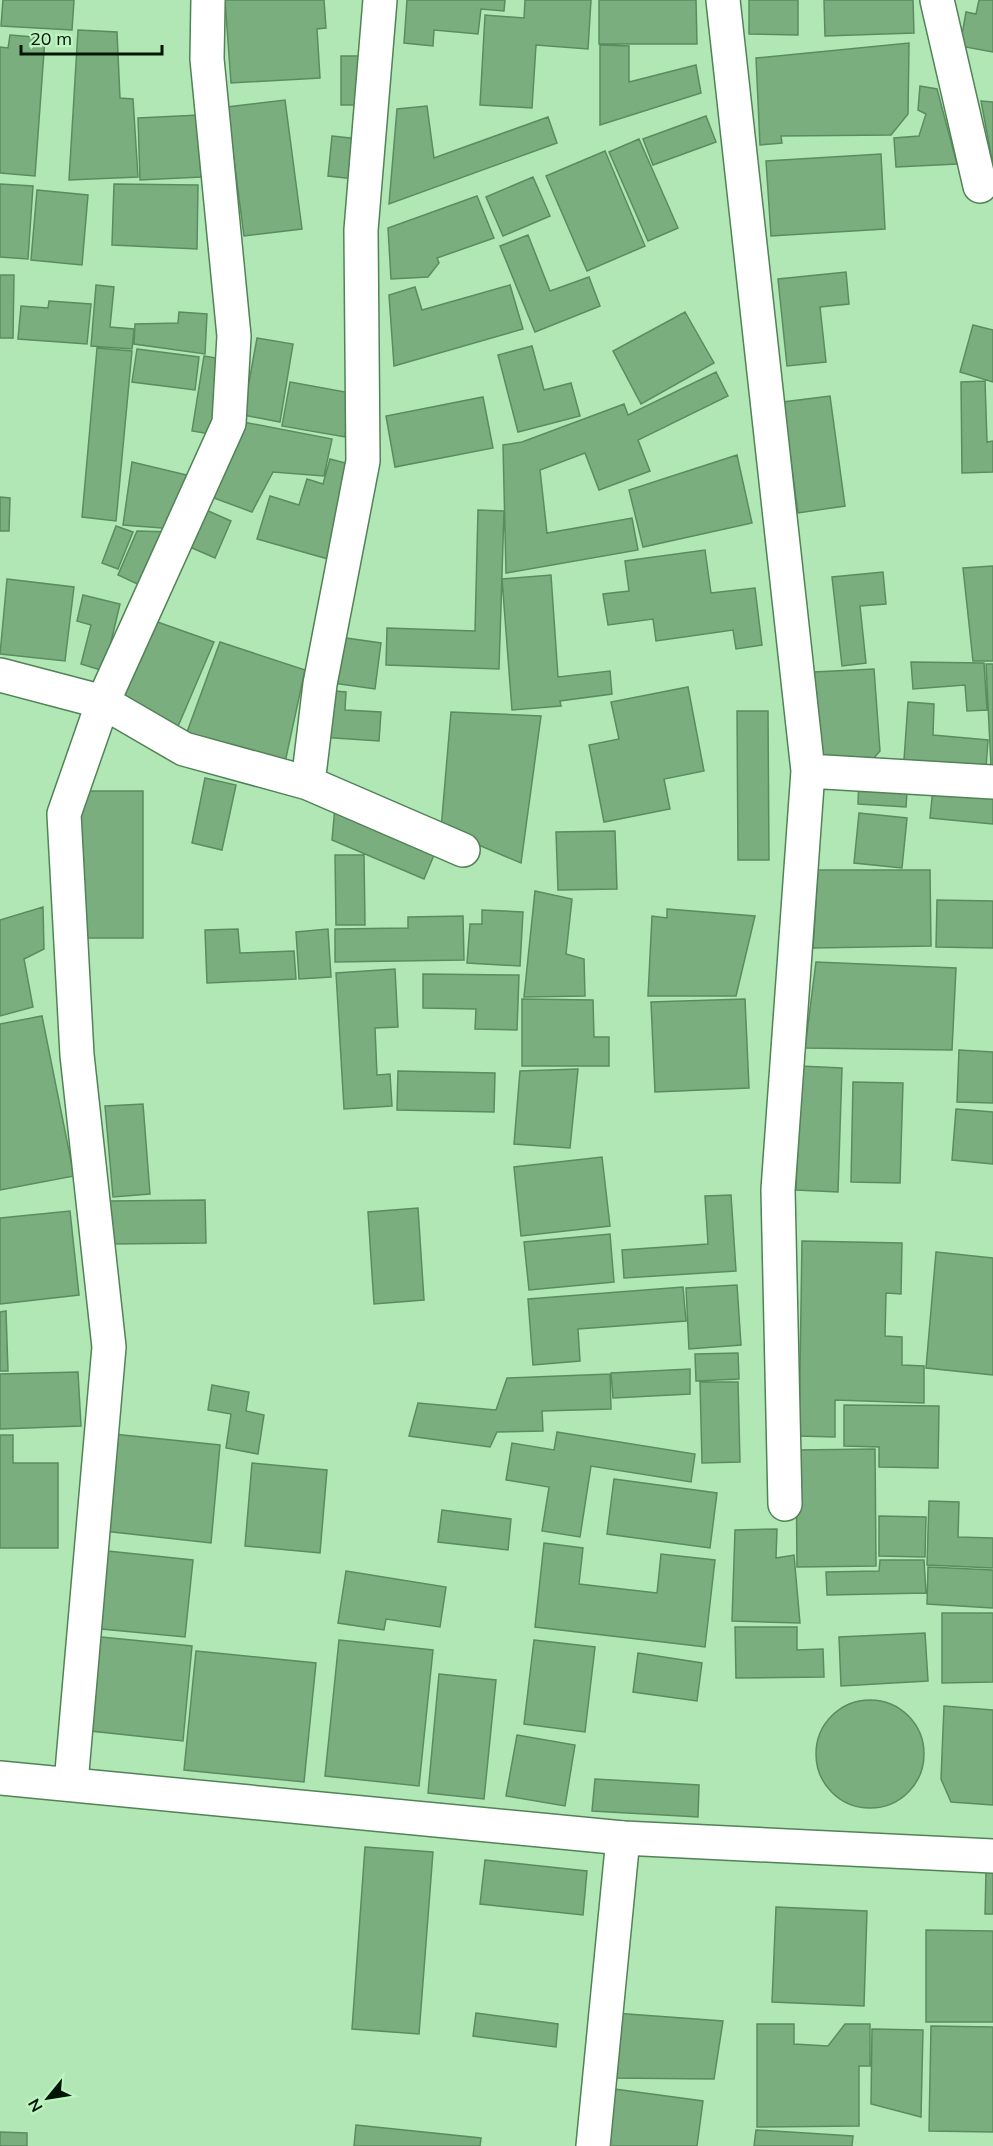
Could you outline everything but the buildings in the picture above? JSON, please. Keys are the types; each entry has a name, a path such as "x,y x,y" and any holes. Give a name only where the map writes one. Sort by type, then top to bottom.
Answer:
{"street":[{"path":"70,1783 109,1347 77,1055 64,814 103,702 229,423 234,336 207,58 208,0"},
{"path":"308,783 320,684 363,461 361,230 380,0"},
{"path":"723,0 808,771 778,1190 785,1504"},
{"path":"937,0 980,186"},
{"path":"0,675 103,702 184,749 308,783 462,850"},
{"path":"808,771 993,782"},
{"path":"0,1778 623,1838 993,1856"},
{"path":"593,2146 623,1838"}]}
